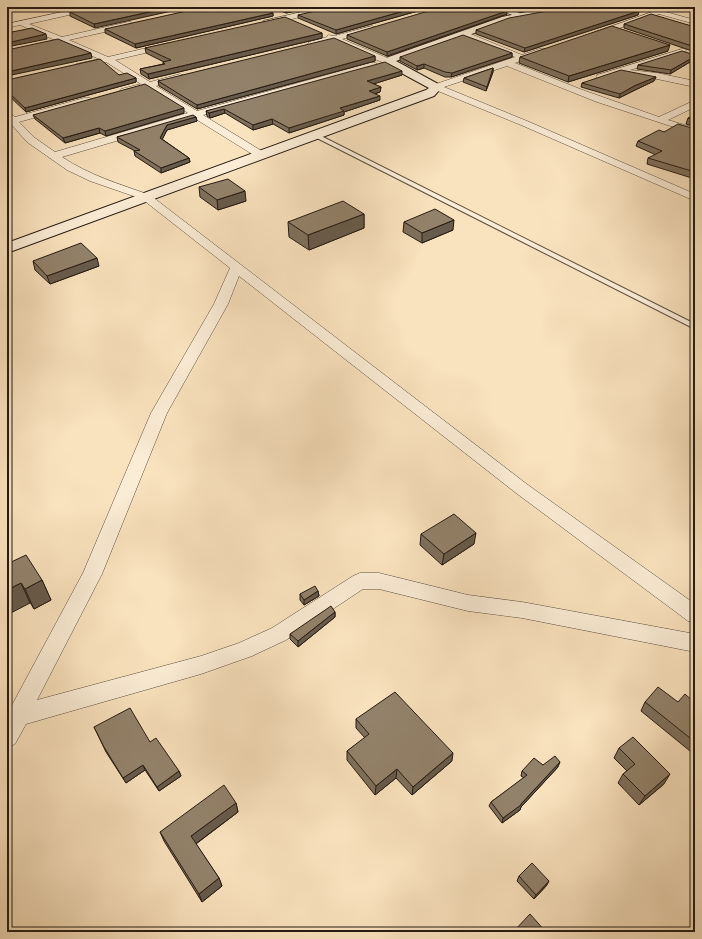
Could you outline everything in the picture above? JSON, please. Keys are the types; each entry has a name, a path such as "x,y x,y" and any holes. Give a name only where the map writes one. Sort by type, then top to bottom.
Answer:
{"street":[{"path":"7,26 95,7"},
{"path":"258,25 332,7"},
{"path":"497,7 520,15"},
{"path":"53,156 194,114 387,61 520,15 576,7"},
{"path":"582,38 673,7"},
{"path":"658,12 695,22"},
{"path":"274,13 301,24"},
{"path":"46,43 138,22"},
{"path":"21,23 107,59 261,155"},
{"path":"303,46 380,26"},
{"path":"612,28 625,32"},
{"path":"321,33 387,61 436,87 524,123 695,198"},
{"path":"463,34 523,58"},
{"path":"71,67 175,44"},
{"path":"568,87 685,52 667,46"},
{"path":"7,248 430,92 436,87 553,48"},
{"path":"507,63 568,87 695,131"},
{"path":"618,72 657,76 695,84"},
{"path":"118,92 189,74"},
{"path":"9,118 95,98"},
{"path":"660,120 695,103"},
{"path":"9,118 31,140 71,168 94,179 146,197 522,489 695,615"},
{"path":"7,737 13,716 92,574 159,413 221,304 236,268"},
{"path":"13,716 75,701 245,650 279,634 360,581 379,581 468,603 522,610 695,643"}],"lane":[{"path":"315,135 695,327"}],"building":[{"path":"93,7 172,7 94,24 70,12"},
{"path":"205,7 261,7 273,13 135,44 105,29"},
{"path":"280,7 298,7 286,10"},
{"path":"333,7 418,7 336,30 298,15"},
{"path":"442,7 499,7 507,11 387,52 347,35"},
{"path":"578,7 638,7 633,9 639,11 525,48 476,30 509,18"},
{"path":"651,14 695,27 695,47 624,24"},
{"path":"285,17 322,33 148,74 140,69 165,64 163,62 171,60 145,48"},
{"path":"612,26 670,45 569,76 520,57"},
{"path":"32,28 46,34 7,43 7,33"},
{"path":"463,35 512,53 452,73 424,64 417,66 400,57"},
{"path":"334,38 375,56 197,105 158,81"},
{"path":"58,39 91,53 7,72 7,50"},
{"path":"682,51 695,55 695,58 692,58 671,70 638,65"},
{"path":"100,59 119,75 127,73 136,78 25,108 7,91 7,80"},
{"path":"385,62 402,71 367,81 381,87 369,91 380,96 340,108 344,111 289,128 272,119 253,125 224,109 209,113 206,111"},
{"path":"493,68 487,87 464,78"},
{"path":"621,70 656,77 634,86 620,94 582,83"},
{"path":"145,84 184,108 105,131 99,128 63,138 33,115"},
{"path":"193,115 196,117 167,125 160,138 189,158 161,168 134,151 140,150 117,137"},
{"path":"695,115 695,121 688,118"},
{"path":"678,124 695,129 695,172 648,158 662,151 638,141 659,130 664,132"},
{"path":"228,179 245,191 217,200 199,187"},
{"path":"343,201 364,214 308,235 288,222"},
{"path":"435,209 454,220 422,233 404,222"},
{"path":"81,243 97,258 47,276 33,261"},
{"path":"454,514 476,533 444,554 421,534"},
{"path":"26,555 42,580 25,589 21,583 7,590 7,564"},
{"path":"315,586 318,591 304,600 300,594"},
{"path":"331,606 335,612 298,641 290,634"},
{"path":"658,687 678,702 685,694 695,703 695,742 645,702"},
{"path":"395,692 453,753 413,787 397,769 376,786 347,751 369,734 356,719"},
{"path":"130,708 150,742 156,738 179,771 157,787 143,765 123,778 94,727"},
{"path":"633,737 670,774 645,796 623,774 635,764 619,748"},
{"path":"555,756 560,762 521,805 503,818 491,802 527,775 522,771 534,758 543,765"},
{"path":"224,785 236,803 191,836 219,878 199,894 160,832"},
{"path":"532,863 549,881 536,895 519,876"},
{"path":"530,914 546,932 514,931"}]}
